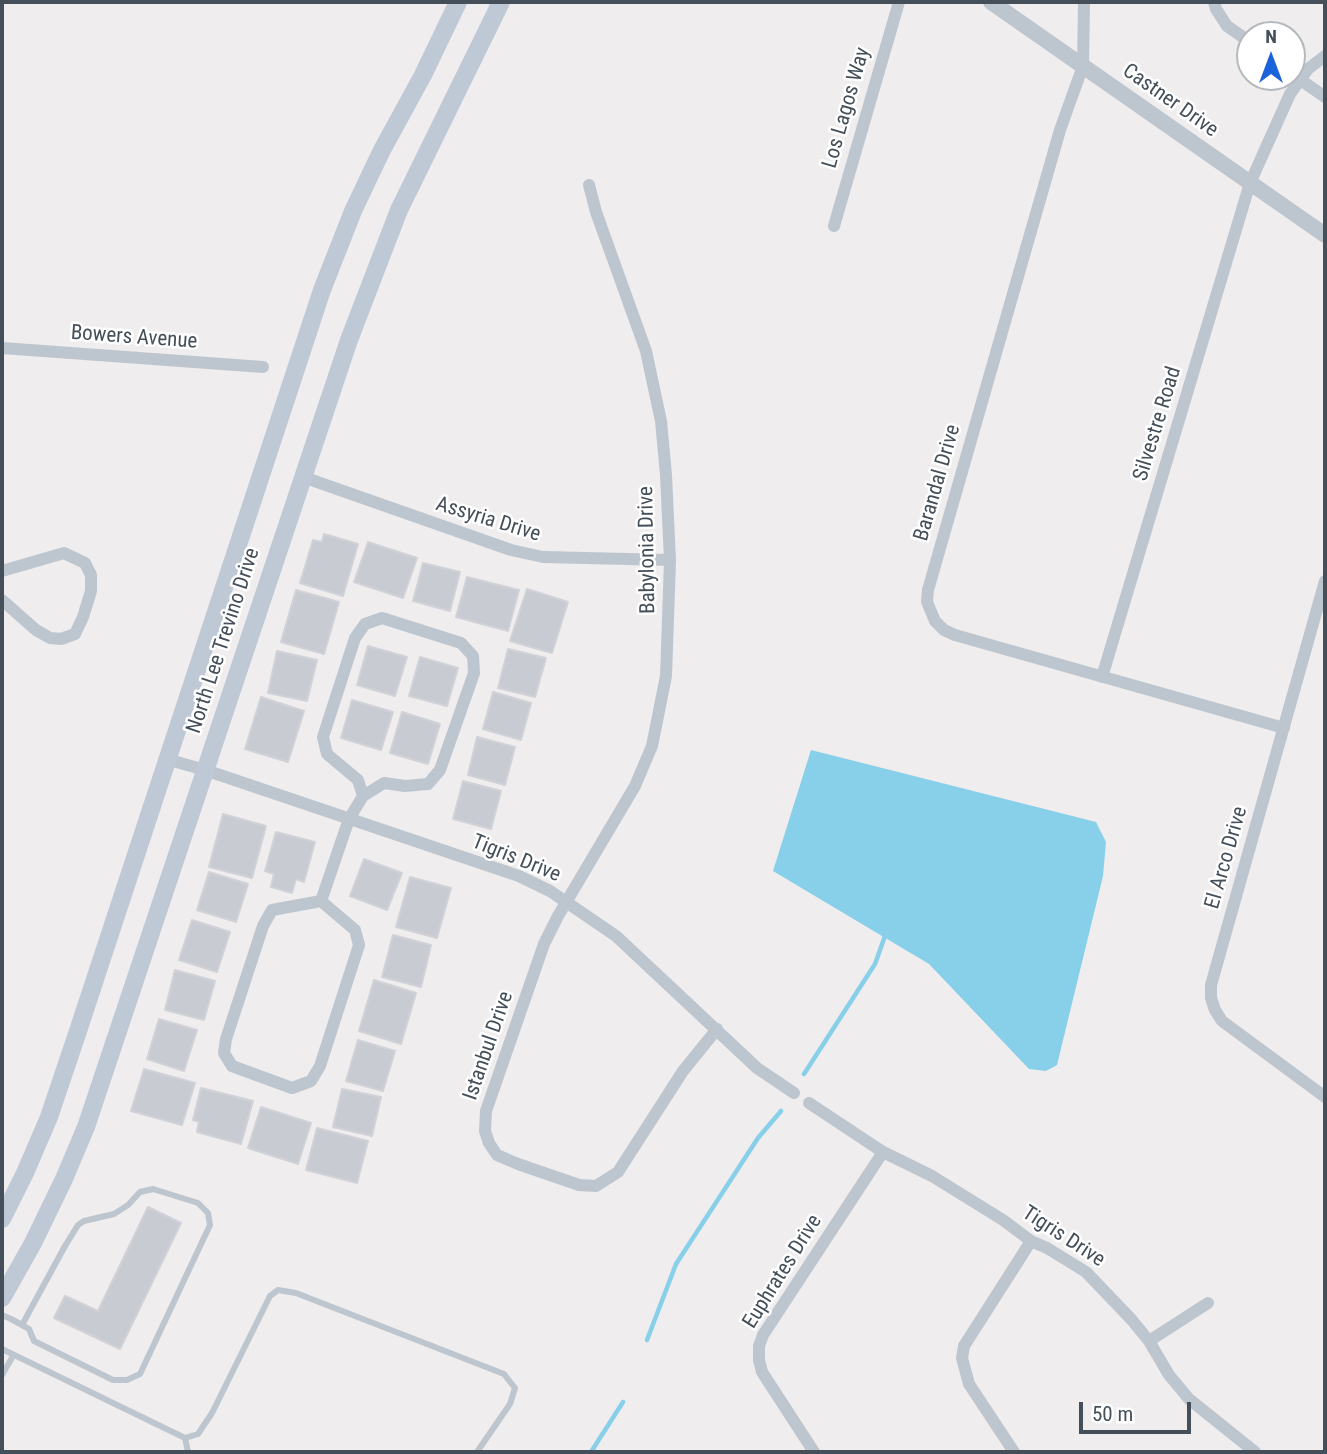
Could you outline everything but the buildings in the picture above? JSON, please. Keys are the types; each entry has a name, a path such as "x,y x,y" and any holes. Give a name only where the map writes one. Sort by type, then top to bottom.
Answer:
{"main road":[{"name":"North Lee Trevino Drive","path":"2,1219 49,1117 322,289 382,150 458,2"},
{"name":"North Lee Trevino Drive","path":"2,1298 33,1243 86,1127 349,340 398,210 501,2"}],"street":[{"name":"Los Lagos Way","path":"834,226 898,2"},
{"name":"Castner Drive","path":"991,2 1325,236"},
{"name":"Barandal Drive","path":"1084,2 1083,66 1060,130 928,590 927,603 935,621 944,630 955,635 1284,728"},
{"path":"1214,2 1227,26 1236,33"},
{"name":"Silvestre Road","path":"1306,70 1325,56"},
{"path":"1306,84 1325,97"},
{"name":"Silvestre Road","path":"1102,677 1250,183 1291,91"},
{"name":"Babylonia Drive","path":"566,902 635,786 652,746 666,676 670,561 661,421 646,351 596,212 589,185"},
{"name":"Bowers Avenue","path":"2,348 263,367"},
{"name":"Assyria Drive","path":"303,477 511,551 543,558 670,561"},
{"path":"2,571 64,553 85,563 91,575 91,591 75,634 61,639 50,638 36,631 2,600"},
{"name":"El Arco Drive","path":"1325,581 1211,985 1211,998 1222,1021 1325,1097"},
{"path":"321,901 349,819 363,796 384,783 428,785 440,770 474,673 473,656 460,643 382,618 365,624 355,638 323,737 327,754 358,780 363,796"},
{"name":"Tigris Drive","path":"166,759 519,876 566,902 616,936 757,1068 794,1093"},
{"path":"321,901 355,930 359,945 320,1066 311,1081 292,1088 232,1066 224,1053 226,1039 263,926 272,910 321,901"},
{"name":"Istanbul Drive","path":"566,902 544,944 486,1111 485,1131 489,1143 498,1155 579,1185 596,1186 618,1172 683,1071 717,1029"},
{"name":"Tigris Drive","path":"809,1103 883,1152 932,1176 1003,1220 1031,1241 1086,1272 1099,1283 1149,1341 1169,1375 1189,1399 1255,1452"},
{"name":"Euphrates Drive","path":"814,1452 762,1372 759,1346 763,1335 883,1152"},
{"path":"1014,1452 970,1384 962,1358 964,1346 1031,1241"},
{"path":"1149,1341 1208,1303"}],"lane":[{"path":"2,1315 29,1329 34,1341 113,1380 127,1380 140,1374 210,1225 208,1213 198,1203 153,1189 140,1192 114,1214 84,1221 78,1225 65,1246 22,1325"},
{"path":"2,1349 185,1438 198,1434 212,1413 270,1296 278,1290 296,1293 504,1374 515,1388 513,1396 477,1452"},
{"path":"2,1375 13,1356"},
{"path":"185,1438 188,1452"}],"water":[{"path":"811,750 1096,822 1106,842 1103,876 1057,1065 1046,1071 1029,1069 929,964 773,871"}],"waterway":[{"path":"804,1074 875,964 886,933"},
{"path":"647,1340 676,1264 758,1138 781,1111"},
{"path":"591,1452 623,1402"}]}
